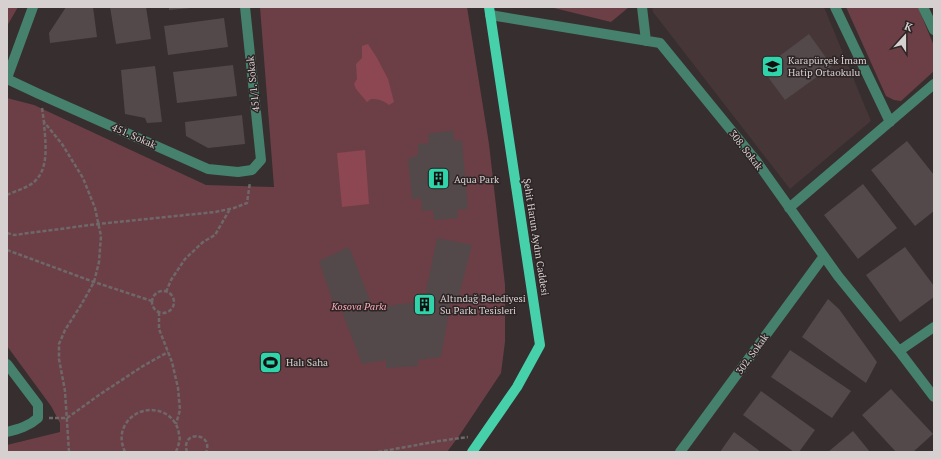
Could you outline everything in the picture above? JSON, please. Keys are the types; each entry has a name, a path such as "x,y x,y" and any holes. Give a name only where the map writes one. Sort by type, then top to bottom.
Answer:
{"main road":[{"name":"Şehit Harun Aydın Caddesi","path":"472,452 517,387 540,345 489,11"}],"street":[{"path":"7,78 33,7"},
{"name":"451/1. Sokak","path":"245,7 262,160 252,170"},
{"path":"642,7 646,41"},
{"path":"835,7 890,122"},
{"path":"923,7 934,30"},
{"name":"308. Sokak","path":"489,11 660,43 757,162 838,276 934,396"},
{"name":"451. Sokak","path":"7,78 39,94 208,169 238,172 252,170"},
{"path":"790,208 934,84"},
{"name":"302. Sokak","path":"680,452 824,256"},
{"path":"899,351 934,327"},
{"path":"7,364 38,405 36,420 21,428 7,432"}],"path":[{"path":"7,195 35,181 41,172 46,155 44,122 39,94"},
{"path":"44,122 62,144 83,178 95,208 101,236 99,262 94,282 82,305 65,330 59,344 59,359 65,391 69,452"},
{"path":"7,233 14,235 98,224 216,212 230,209 247,203 252,170"},
{"path":"166,292 171,280 185,259 203,242 215,235 230,209"},
{"path":"7,250 94,282 152,301"},
{"path":"159,292 166,292 172,296 174,302 173,306 169,311 162,313 156,311 152,301 154,297 159,292"},
{"path":"159,312 159,329 172,362 178,388 180,410 176,424"},
{"path":"36,420 67,418 143,366 168,352"},
{"path":"125,452 121,437 123,428 128,420 143,410 152,409 170,417 176,424 180,434 176,452"},
{"path":"378,452 484,434"},
{"path":"187,452 186,444 190,438 197,436 204,438 208,448 206,452"},
{"path":"179,443 186,444"}],"shaded area":[{"name":"Karapürçek İmam Hatip Ortaokulu","path":"652,7 824,7 871,121 790,189 653,12"},
{"path":"368,44 388,79 394,102 389,105 376,99 371,99 367,102 356,89 354,84 357,79 356,64 362,58 362,46"},
{"path":"365,150 369,204 342,207 337,153"}],"green space":[{"path":"7,7 18,7 7,26"},
{"name":"Kosova Parkı","path":"260,7 467,7 489,144 505,285 505,342 501,373 447,452 7,452 7,445 60,432 60,423 51,406 7,346 7,98 34,105 206,185 274,187"},
{"path":"550,7 629,7 611,22"},
{"path":"846,7 918,7 934,46 934,71 901,101 894,100 886,96"}],"building":[{"path":"66,7 93,7 97,37 50,43 49,33"},
{"path":"110,7 146,7 151,39 116,44"},
{"path":"169,7 191,7 191,8 169,10"},
{"path":"224,18 228,47 168,55 164,26"},
{"path":"809,34 832,66 785,100 762,69"},
{"path":"233,65 237,96 177,103 173,72"},
{"path":"155,66 162,122 147,123 145,118 125,114 121,70"},
{"path":"242,115 245,144 208,148 186,136 185,122"},
{"name":"Aqua Park","path":"453,130 454,141 462,140 468,209 457,210 458,218 434,220 433,210 422,211 421,198 412,199 408,159 418,155 418,144 429,143 428,134"},
{"path":"907,141 934,175 934,211 915,226 871,170"},
{"path":"863,184 897,228 858,259 824,215"},
{"name":"Altındağ Belediyesi Su Parkı Tesisleri","path":"437,238 472,245 458,300 451,301 441,357 418,360 418,366 386,368 386,360 362,364 341,309 336,311 319,261 349,247 373,308 424,301"},
{"path":"905,247 934,286 934,297 900,322 866,275"},
{"path":"828,299 839,309 877,362 866,383 802,337"},
{"path":"790,350 851,391 832,418 771,377"},
{"path":"891,389 933,434 913,452 896,452 862,415"},
{"path":"761,391 815,430 799,452 794,452 743,415"},
{"path":"853,431 870,452 828,452"},
{"path":"734,432 761,452 720,452"}],"place":[{"name":"Karapürçek İmam Hatip Ortaokulu","path":"772,66"},
{"name":"Aqua Park","path":"438,179"},
{"name":"Altındağ Belediyesi Su Parkı Tesisleri","path":"424,304"},
{"name":"Halı Saha","path":"270,362"}]}
